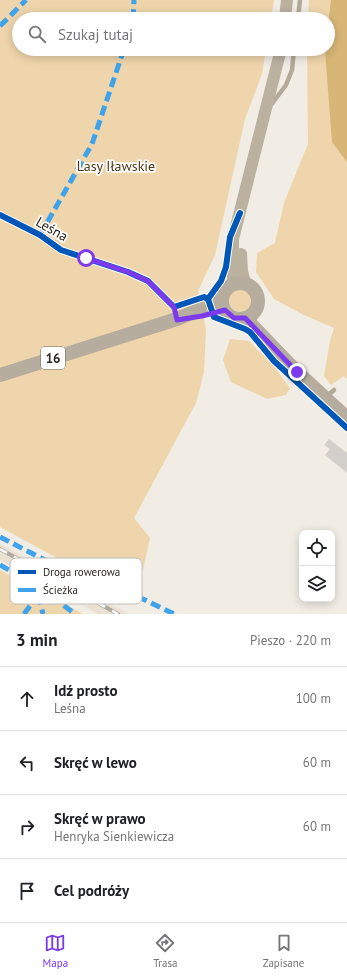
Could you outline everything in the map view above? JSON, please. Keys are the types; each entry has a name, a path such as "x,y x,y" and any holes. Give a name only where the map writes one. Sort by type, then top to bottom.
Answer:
{"main road":[{"path":"286,12 287,0"},
{"path":"224,304 234,318 250,315 258,305 258,298 252,286 239,284 234,239 278,56"},
{"name":"16","path":"0,375 177,320 210,305 224,304 225,290 239,284"},
{"path":"250,315 297,372 330,394 347,418"}],"lane":[{"path":"299,12 300,0"},
{"path":"265,113 286,85 292,70 293,56"},
{"name":"Leśna","path":"0,215 40,235 61,250 128,272 148,281 174,307 177,320"}],"shaded area":[{"path":"331,0 347,0 347,162 332,142 325,56 335,56 335,12 329,12"},
{"path":"0,544 26,558 10,558 10,566 0,560"},
{"path":"80,604 111,604 129,614 98,614"}],"green space":[{"name":"Lasy Iławskie","path":"0,0 274,0 272,12 12,12 12,56 265,56 262,74 245,119 215,255 198,291 206,329 204,372 196,403 134,518 150,538 142,572 142,558 57,558 0,527"},
{"path":"309,0 331,0 329,12 308,12"},
{"path":"307,56 326,56 331,125 347,137 347,379 344,376 331,385 324,376 330,341 334,328 304,315 274,299 256,272 257,253 275,243 284,203 308,144"},
{"path":"241,288 246,289 252,295 252,305 246,311 241,312 236,311 230,305 229,300 230,295 236,289"},
{"path":"230,339 249,341 272,364 290,388 286,395 267,399 231,382 223,360"},
{"path":"0,570 10,575 10,604 64,604 83,614 0,614"}],"building":[{"path":"329,439 347,453 347,473 325,455 330,449 324,445"}],"railway":[{"path":"0,549 16,558"},
{"path":"100,604 118,614"}],"marked path":[{"path":"14,12 26,0"},
{"path":"133,12 134,0"},
{"path":"0,26 12,14"},
{"path":"40,235 92,144 122,56"},
{"path":"0,537 41,558"},
{"path":"0,565 10,571"},
{"path":"142,599 174,614"},
{"path":"24,614 31,604"},
{"path":"40,604 43,614"},
{"path":"62,604 75,614"}],"cycle path":[{"path":"208,299 221,281 226,267 230,237 240,213"},
{"path":"0,215 40,235 61,250 128,272 148,281 174,307 204,297 208,299"},
{"path":"208,299 214,317 250,332 274,361 347,428"}],"route":[{"path":"86,258 128,272 148,281 174,307 177,320 225,310 234,318 245,318 276,348 297,372"}]}
